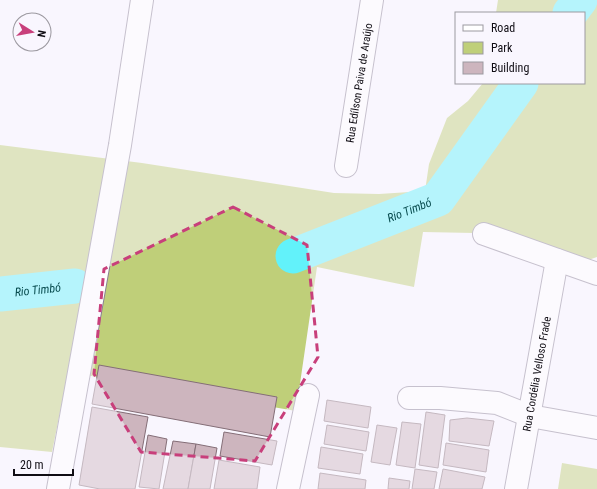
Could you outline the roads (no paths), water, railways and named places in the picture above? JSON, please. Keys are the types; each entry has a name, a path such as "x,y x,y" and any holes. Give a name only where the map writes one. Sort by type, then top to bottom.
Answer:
{"street":[{"path":"58,489 120,145 142,0"},
{"name":"Rua Edílson Paiva de Araújo","path":"346,166 372,0"},
{"path":"484,234 597,274"},
{"name":"Rua Cordélia Velloso Frade","path":"516,489 558,260"},
{"path":"288,489 308,395"},
{"path":"409,398 440,398 497,404 530,416 597,428"}],"waterway":[{"name":"Rio Timbó","path":"571,12 580,0"},
{"name":"Rio Timbó","path":"293,256 438,199 520,84"},
{"name":"Rio Timbó","path":"0,294 75,286"},
{"name":"Rio Timbó","path":"0,291 6,293"}]}
